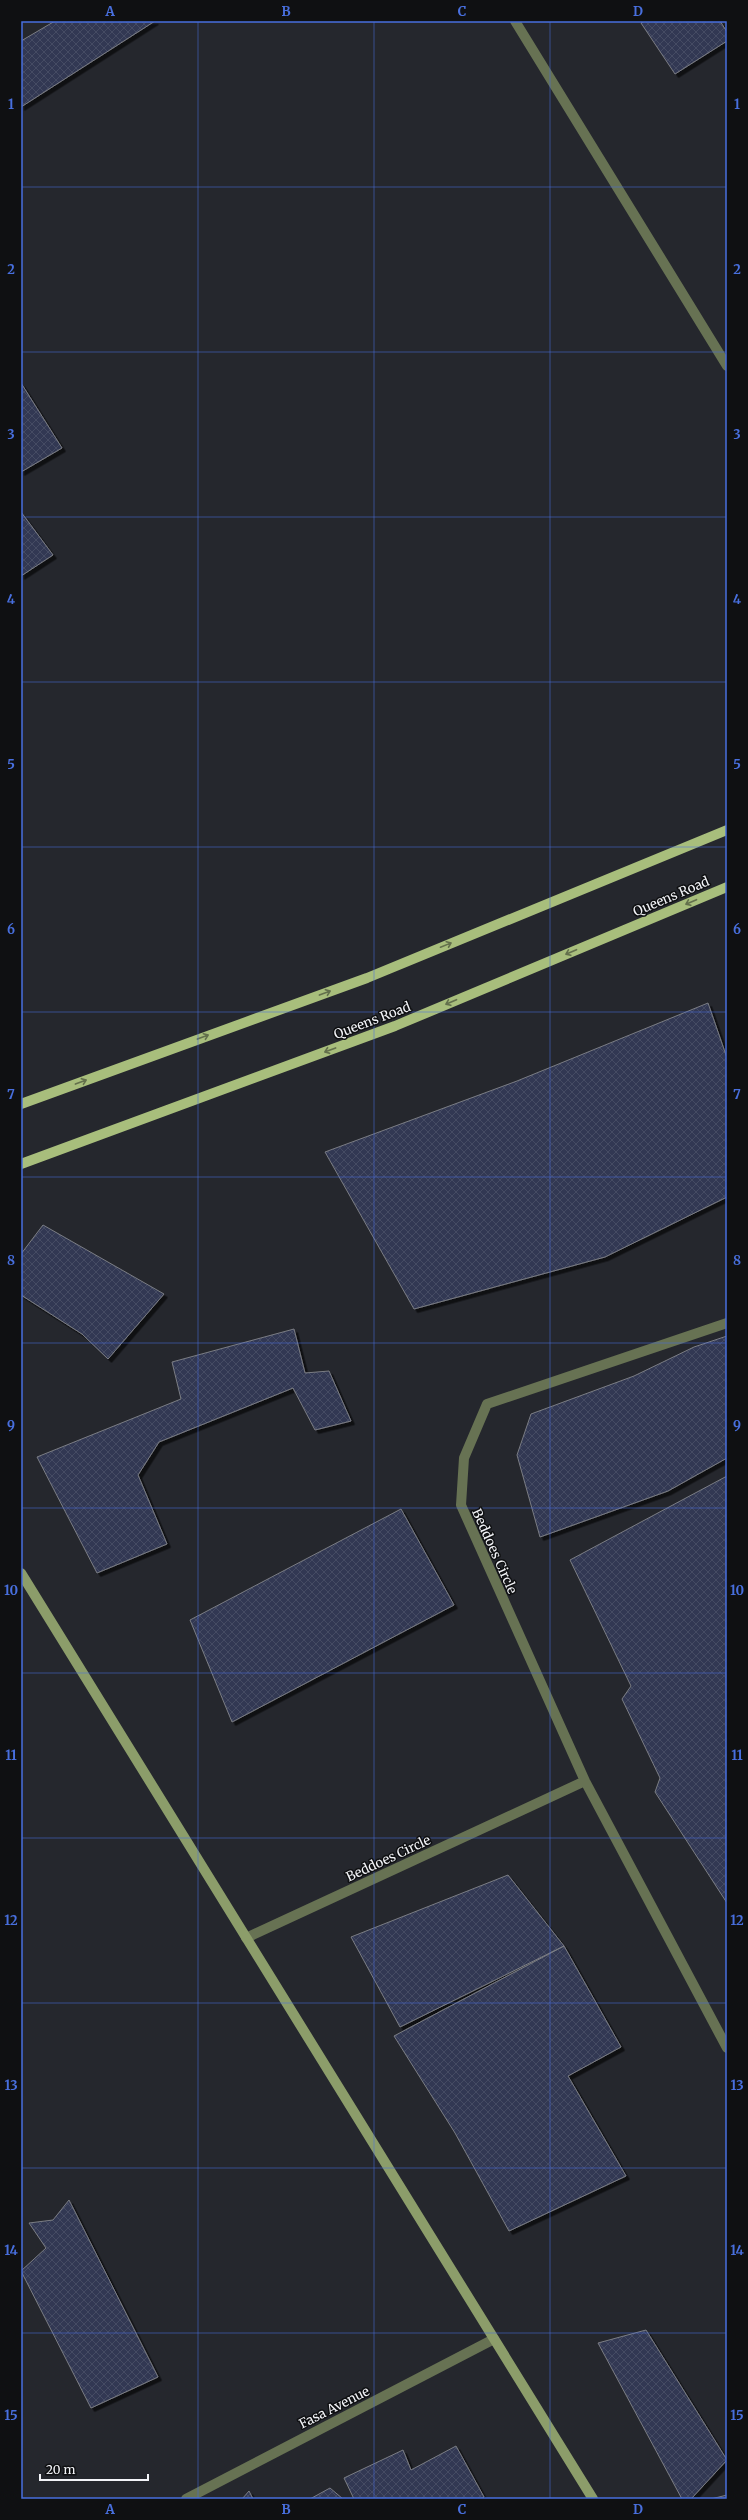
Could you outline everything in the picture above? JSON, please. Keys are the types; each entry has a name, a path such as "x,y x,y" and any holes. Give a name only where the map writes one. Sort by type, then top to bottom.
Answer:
{"main road":[{"path":"21,1104 367,978 727,830"},
{"name":"Queens Road","path":"22,1164 395,1026 727,887"},
{"path":"21,1573 594,2499"}],"street":[{"path":"516,21 727,366"},
{"name":"Beddoes Circle","path":"727,1323 487,1404 464,1458 461,1505 585,1782 727,2048"},
{"name":"Beddoes Circle","path":"246,1938 585,1782"},
{"name":"Fasa Avenue","path":"186,2499 494,2339"}],"building":[{"path":"55,21 155,21 21,107 21,41"},
{"path":"645,21 720,21 727,32 727,41 675,74 641,23"},
{"path":"21,383 62,448 21,472"},
{"path":"21,512 53,555 21,576"},
{"path":"708,1003 727,1058 727,1197 605,1257 414,1309 325,1152 517,1081"},
{"path":"43,1225 164,1294 108,1359 82,1334 21,1295 21,1254"},
{"path":"294,1329 305,1373 329,1371 351,1421 315,1430 293,1388 159,1442 138,1475 167,1544 97,1573 37,1457 181,1399 172,1362"},
{"path":"727,1336 727,1458 668,1491 540,1537 517,1455 531,1414 634,1376 694,1347"},
{"path":"727,1476 727,1903 655,1792 660,1778 622,1699 631,1686 570,1560"},
{"path":"401,1509 454,1605 232,1722 190,1620"},
{"path":"508,1875 564,1946 400,2027 351,1937"},
{"path":"564,1946 621,2047 568,2076 626,2176 509,2231 455,2133 394,2036"},
{"path":"69,2200 158,2377 91,2408 21,2271 46,2248 29,2223 53,2220"},
{"path":"646,2330 727,2460 691,2499 682,2499 598,2343"},
{"path":"456,2446 484,2497 481,2499 354,2499 344,2478 403,2450 411,2470"},
{"path":"330,2488 343,2499 310,2499"},
{"path":"249,2491 253,2499 242,2499"},
{"path":"727,2495 727,2499 711,2499"}]}
